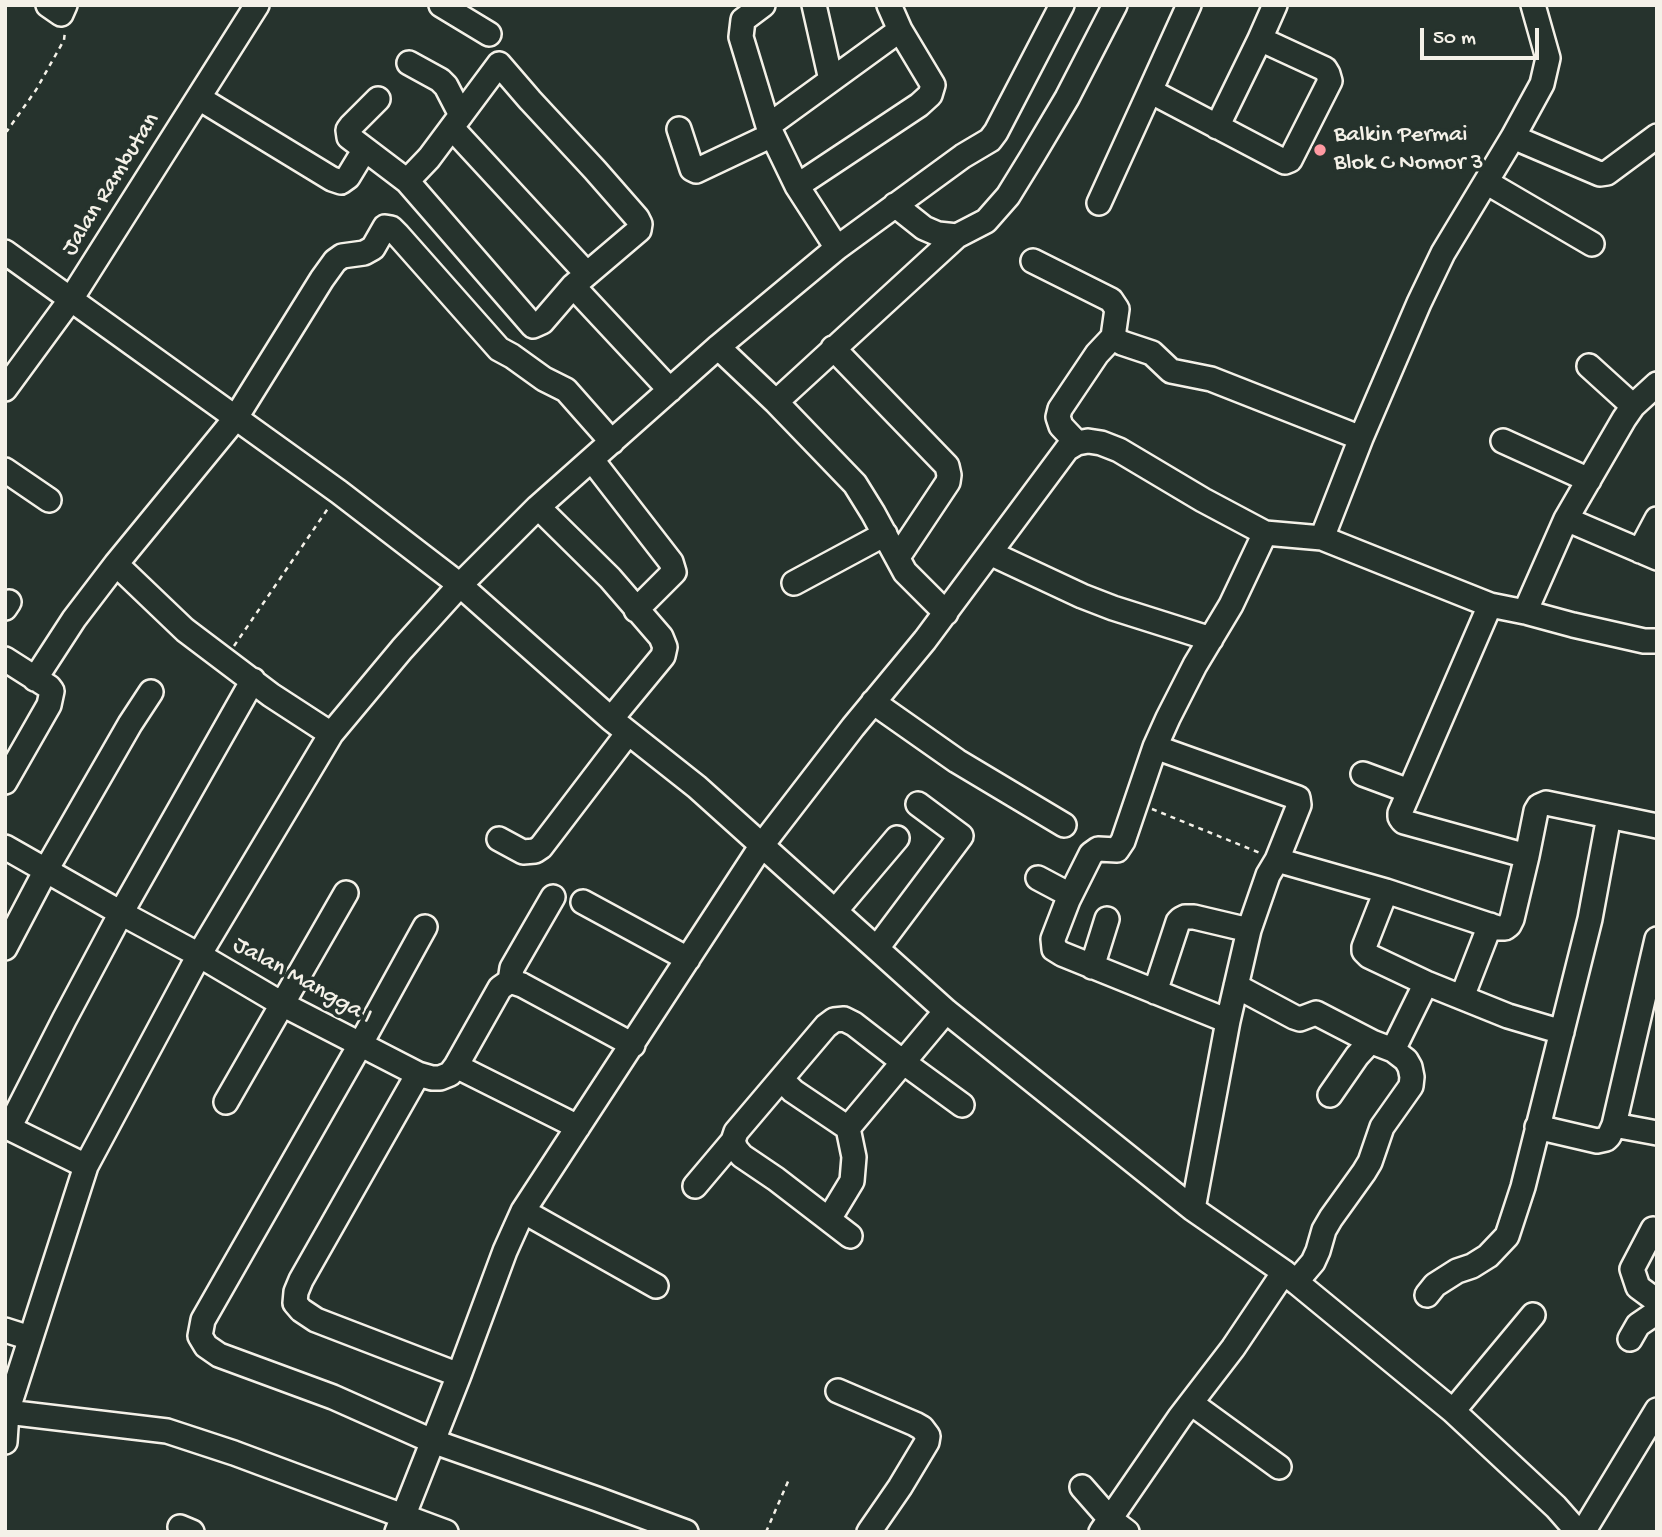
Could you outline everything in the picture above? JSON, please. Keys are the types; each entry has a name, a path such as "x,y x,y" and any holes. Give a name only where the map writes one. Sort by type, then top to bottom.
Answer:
{"street":[{"name":"Jalan Rambutan","path":"5,389 71,299 257,5"},
{"path":"441,5 466,12 489,34"},
{"path":"763,5 743,20 741,37 770,131 797,186 837,248"},
{"path":"814,5 831,80"},
{"path":"797,186 930,95 933,85 900,30 889,5"},
{"path":"5,1442 7,1412 86,1166 199,955 331,734 460,584 538,507 718,347 837,248 963,156 990,140 1062,5"},
{"path":"776,402 957,236 986,221 1008,196 1067,97 1115,5"},
{"path":"1098,203 1189,5"},
{"path":"1217,127 1275,5"},
{"path":"1322,538 1361,438 1443,253 1542,84 1548,58 1533,5"},
{"path":"679,129 695,171 770,131 831,80 900,30"},
{"path":"1150,91 1288,162 1329,81 1328,74 1325,69 1260,39"},
{"path":"409,63 446,86 456,122 670,390"},
{"path":"378,99 348,130 349,137 407,181 533,326 542,322 580,280 639,230 637,218 499,64 429,158 407,181"},
{"path":"199,97 332,179 341,181 348,177 365,149"},
{"path":"1513,137 1600,174 1607,173 1657,136"},
{"path":"1486,182 1592,243"},
{"path":"895,205 924,228 938,234 957,236"},
{"path":"35,678 116,564 235,419 321,279 335,261 342,256 364,253 373,248 382,231 388,227 499,349 544,379 566,390 612,442"},
{"path":"5,252 340,492 460,584 620,726 697,787 947,1011 1194,1209 1290,1277 1453,1411 1581,1532 1657,1410"},
{"path":"1033,261 1111,300 1117,309 1113,337 1097,354 1060,409 1058,417 1061,426 1077,443"},
{"path":"1113,337 1122,343 1152,353 1171,371 1211,379 1361,438"},
{"path":"718,347 776,402 855,484 905,572 946,612"},
{"path":"833,348 947,466 948,482 898,558"},
{"path":"1588,366 1633,407"},
{"path":"1525,611 1566,519 1588,480 1633,407 1657,384"},
{"path":"400,1524 505,1251 523,1211 762,845 873,702 925,640 1067,449 1088,441 1119,450 1265,533 1322,538 1490,605 1525,611 1644,641 1657,641"},
{"path":"1503,441 1588,480"},
{"path":"592,460 671,562 674,572 636,610"},
{"path":"5,470 49,500"},
{"path":"499,839 523,852 535,851 541,847 620,726 665,650 661,637 610,578 538,507"},
{"path":"1566,519 1648,555 1657,519"},
{"path":"1228,1021 1092,967 1056,951 1053,946 1054,934 1070,895 1094,850 1117,850 1123,841 1155,747 1168,718 1242,584 1265,533"},
{"path":"794,583 885,534"},
{"path":"990,553 1082,596 1211,639"},
{"path":"116,564 185,630 271,695 331,734"},
{"path":"1490,605 1400,813 1402,820 1527,856"},
{"path":"5,659 52,691 49,705 5,782"},
{"path":"86,1166 7,1128 121,913 253,680"},
{"path":"5,948 46,870 151,692"},
{"path":"873,702 957,761 1064,825"},
{"path":"1155,747 1298,798 1298,805 1277,860 1268,875 1249,930 1228,1021 1194,1209"},
{"path":"1363,774 1409,791"},
{"path":"1277,860 1385,891 1490,926 1505,928 1513,919 1539,806 1546,803 1657,826"},
{"path":"877,948 961,836 918,804"},
{"path":"1427,1295 1435,1285 1457,1271 1489,1256 1507,1236 1523,1187 1593,908 1609,816"},
{"path":"835,910 897,838"},
{"name":"Jalan Mangga I","path":"5,847 282,1004 418,1074 440,1078 450,1074 456,1066"},
{"path":"1038,878 1070,895"},
{"path":"1385,891 1364,947 1369,956 1426,983 1508,1016 1562,1032"},
{"path":"226,1102 346,893"},
{"path":"553,897 512,968 510,981 500,988 456,1066 578,1127"},
{"path":"583,902 688,959"},
{"path":"1155,992 1181,919 1194,917 1249,930"},
{"path":"1092,967 1107,919"},
{"path":"1462,997 1490,926"},
{"path":"425,927 203,1320 200,1336 206,1346 219,1355 333,1397 432,1441 686,1532"},
{"path":"1537,1127 1602,1141 1609,1136 1614,1125 1657,939"},
{"path":"510,981 633,1045"},
{"path":"1382,1046 1426,983"},
{"path":"1082,1487 1113,1527 1191,1403 1290,1277 1313,1262 1324,1230 1364,1172 1382,1127 1411,1086 1412,1077 1406,1060 1382,1046 1316,1013 1300,1019 1294,1017 1236,986"},
{"path":"848,1128 947,1011"},
{"path":"695,1186 733,1141 736,1132 834,1020 844,1019 854,1024 962,1105"},
{"path":"1330,1095 1364,1046 1382,1046"},
{"path":"418,1074 301,1280 295,1303 317,1320 459,1375"},
{"path":"781,1079 793,1091 848,1128 854,1157 852,1181 829,1219"},
{"path":"1614,1125 1657,1133"},
{"path":"733,1141 742,1156 776,1178 850,1236"},
{"path":"523,1211 656,1286"},
{"path":"1653,1229 1632,1269 1638,1287 1657,1301"},
{"path":"1630,1339 1638,1325 1657,1312"},
{"path":"1453,1411 1533,1315"},
{"path":"5,1330 30,1338"},
{"path":"838,1391 915,1424 928,1436 927,1442 869,1532"},
{"path":"1191,1403 1279,1467"},
{"path":"7,1412 167,1431 234,1453 400,1524 446,1532"}],"path":[{"path":"5,130 7,131 36,90 64,40 65,28 58,8"},
{"path":"225,660 340,492"},
{"path":"1136,803 1277,860"},
{"path":"766,1532 790,1477"}],"place":[{"name":"Balkin Permai Blok C Nomor 3","path":"1320,150"}]}
